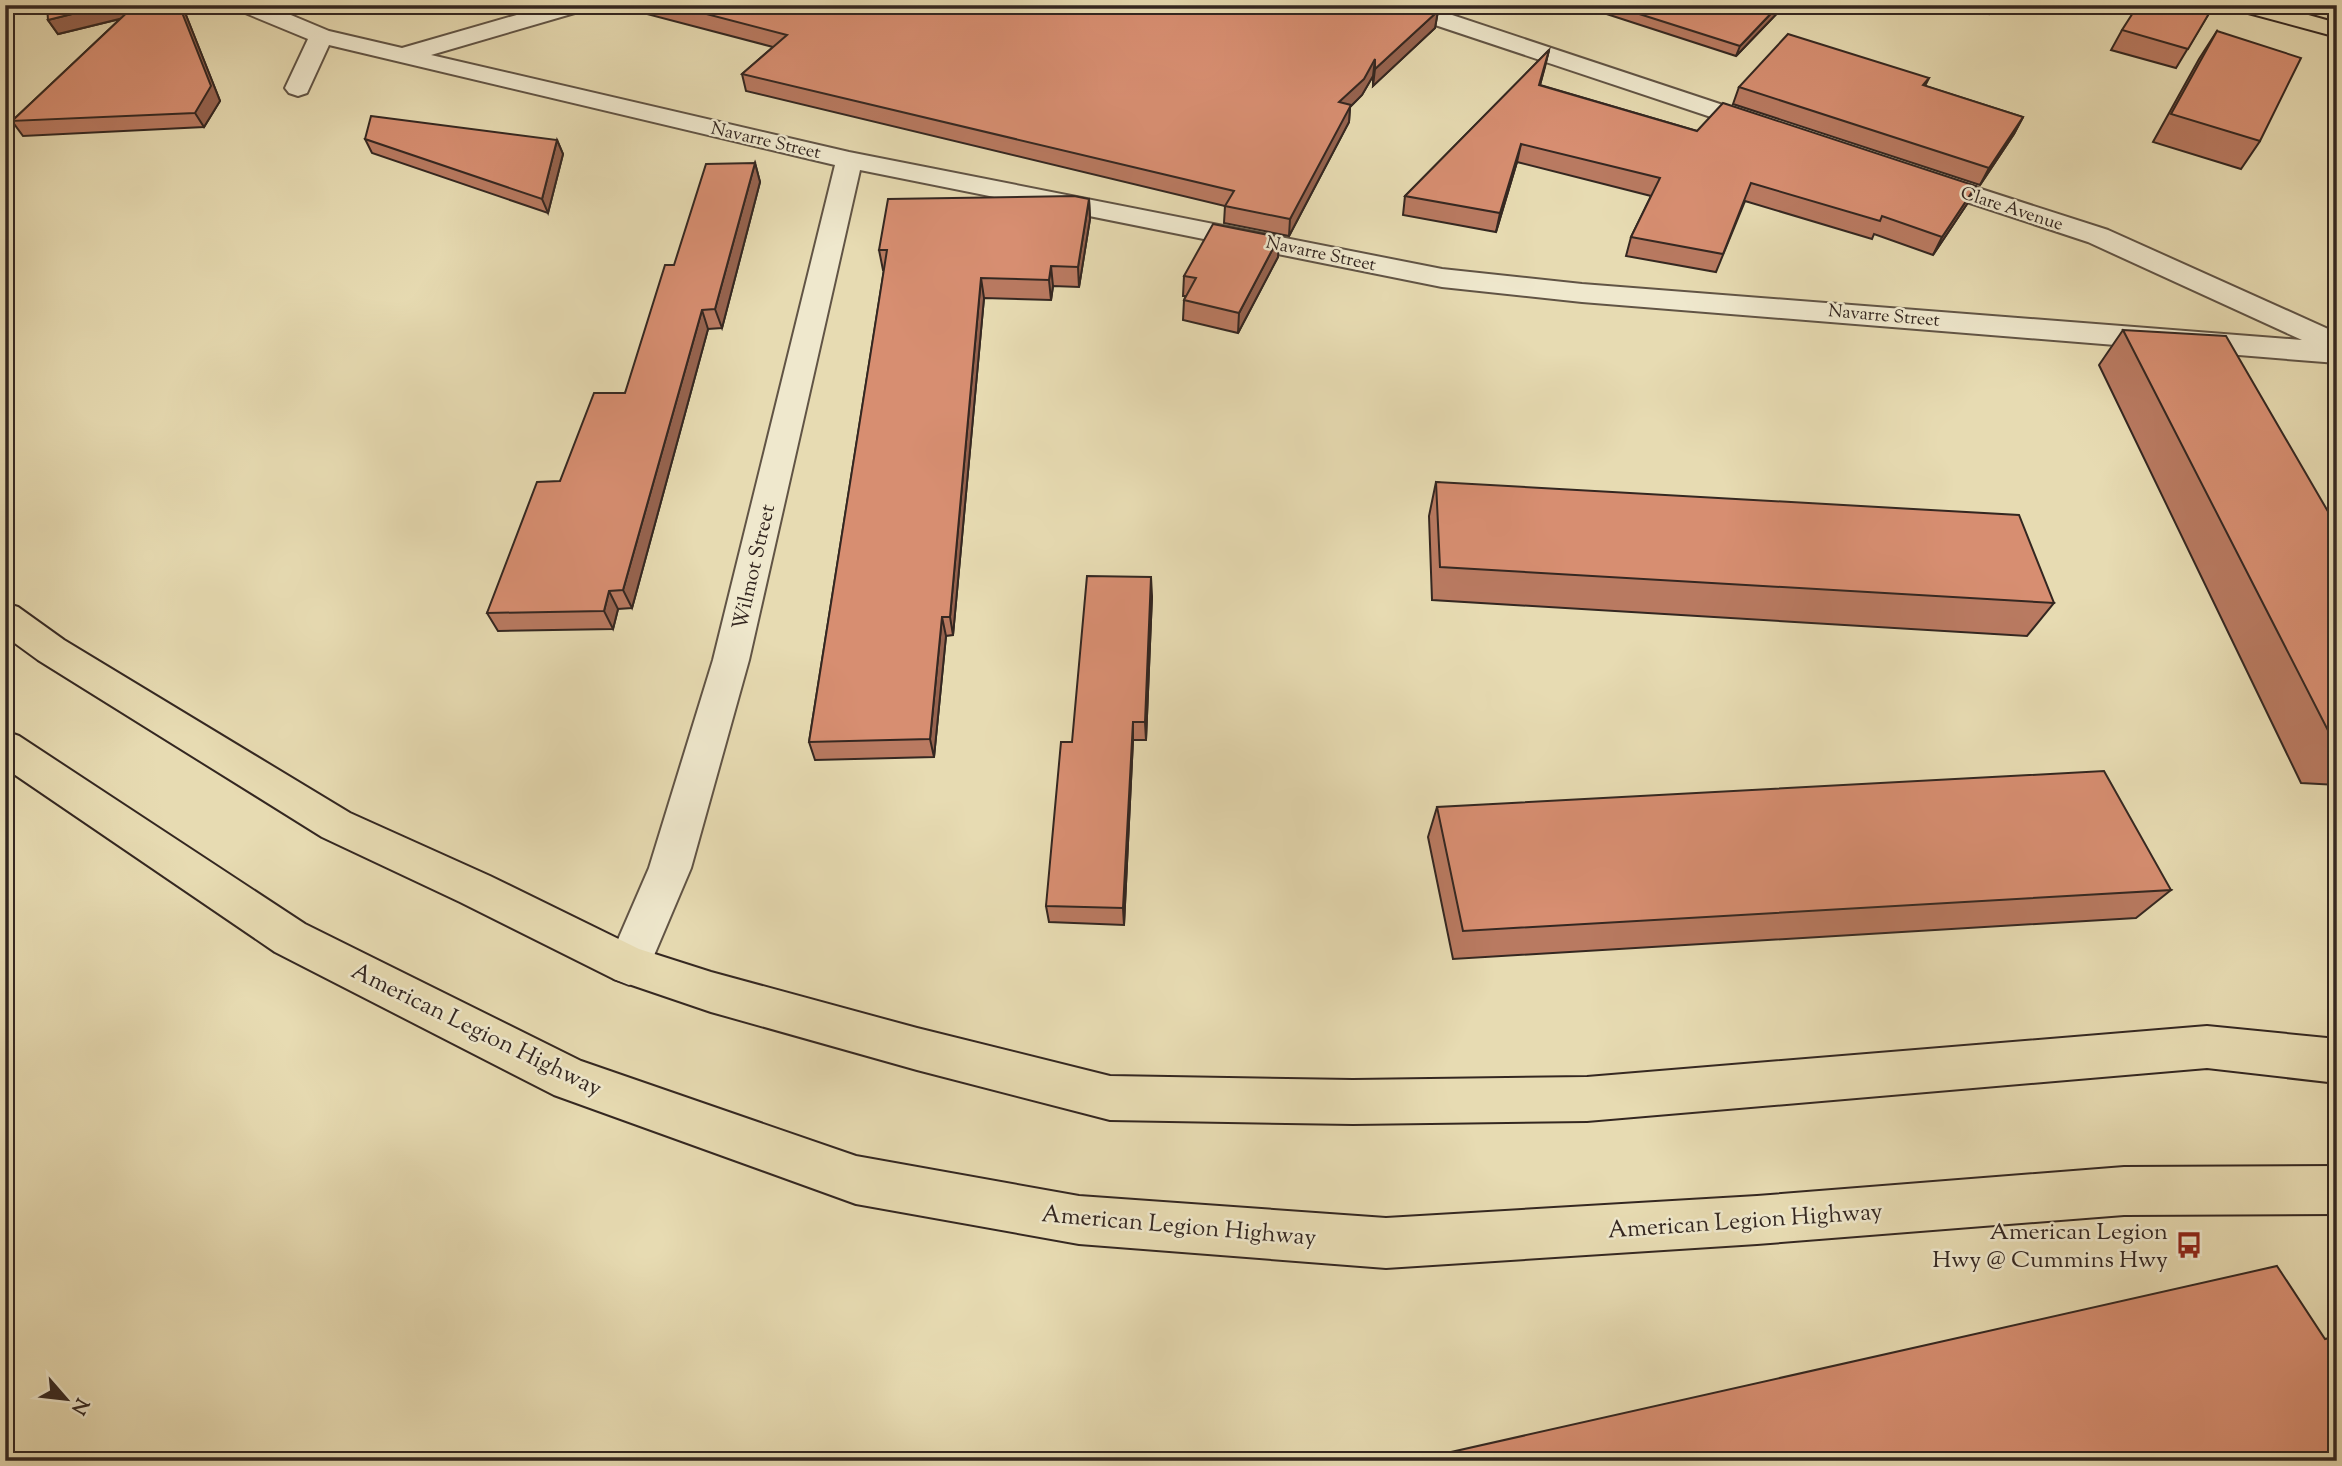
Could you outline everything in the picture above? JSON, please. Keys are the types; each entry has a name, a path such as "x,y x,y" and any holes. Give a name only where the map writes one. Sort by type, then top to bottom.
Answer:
{"main road":[{"path":"2245,5 2337,30"},
{"path":"2327,5 2337,8"},
{"path":"5,617 51,650 336,825 475,889 629,965 711,992 1110,1098 1353,1102 1587,1099 2207,1047 2337,1061"},
{"name":"American Legion Highway","path":"5,747 290,938 570,1079 856,1180 1079,1220 1385,1243 1757,1220 2124,1191 2337,1190"}],"street":[{"name":"Navarre Street","path":"246,5 321,36 849,160 1442,278 1581,293 2337,353"},
{"path":"403,55 577,5"},
{"path":"1398,5 1785,134"},
{"path":"298,88 321,36"},
{"name":"Wilmot Street","path":"629,965 670,868 731,660 849,160"},
{"name":"Clare Avenue","path":"1903,172 2098,236 2337,344"}],"building":[{"path":"47,5 108,5 48,20"},
{"path":"135,5 179,5 211,86 195,113 12,121"},
{"path":"672,5 1419,5 1438,11 1375,69 1375,59 1364,79 1339,102 1351,105 1290,219 1225,206 1234,191 742,74 787,35"},
{"path":"1611,5 1779,5 1740,46"},
{"path":"2138,5 2214,5 2188,49 2122,30"},
{"path":"2217,31 2301,58 2260,141 2171,114"},
{"path":"1788,34 1929,78 1923,85 2023,117 1989,168 1739,87"},
{"path":"1549,50 1539,85 1697,131 1723,103 1976,186 1942,237 1882,216 1880,221 1751,183 1723,254 1631,237 1660,178 1521,144 1500,213 1405,196"},
{"path":"371,116 557,140 542,199 365,139"},
{"path":"755,163 715,309 702,310 623,590 609,591 604,611 487,613 537,482 560,481 594,393 625,393 665,265 674,265 706,164"},
{"path":"1074,196 1089,199 1078,267 1051,266 1049,280 981,278 950,617 942,617 930,739 809,742 887,250 879,250 888,199"},
{"path":"1213,224 1279,237 1239,313 1184,300 1196,278 1184,276"},
{"path":"2123,330 2226,336 2337,527 2337,748"},
{"path":"1436,482 2019,515 2054,603 1440,567"},
{"path":"1087,576 1151,577 1145,722 1133,722 1123,908 1046,906 1061,742 1072,742"},
{"path":"2104,771 2171,890 1463,931 1437,807"},
{"path":"2277,1266 2325,1339 2337,1336 2337,1461 1411,1461"}],"place":[{"name":"American Legion Hwy @ Cummins Hwy","path":"2189,1245"}]}
